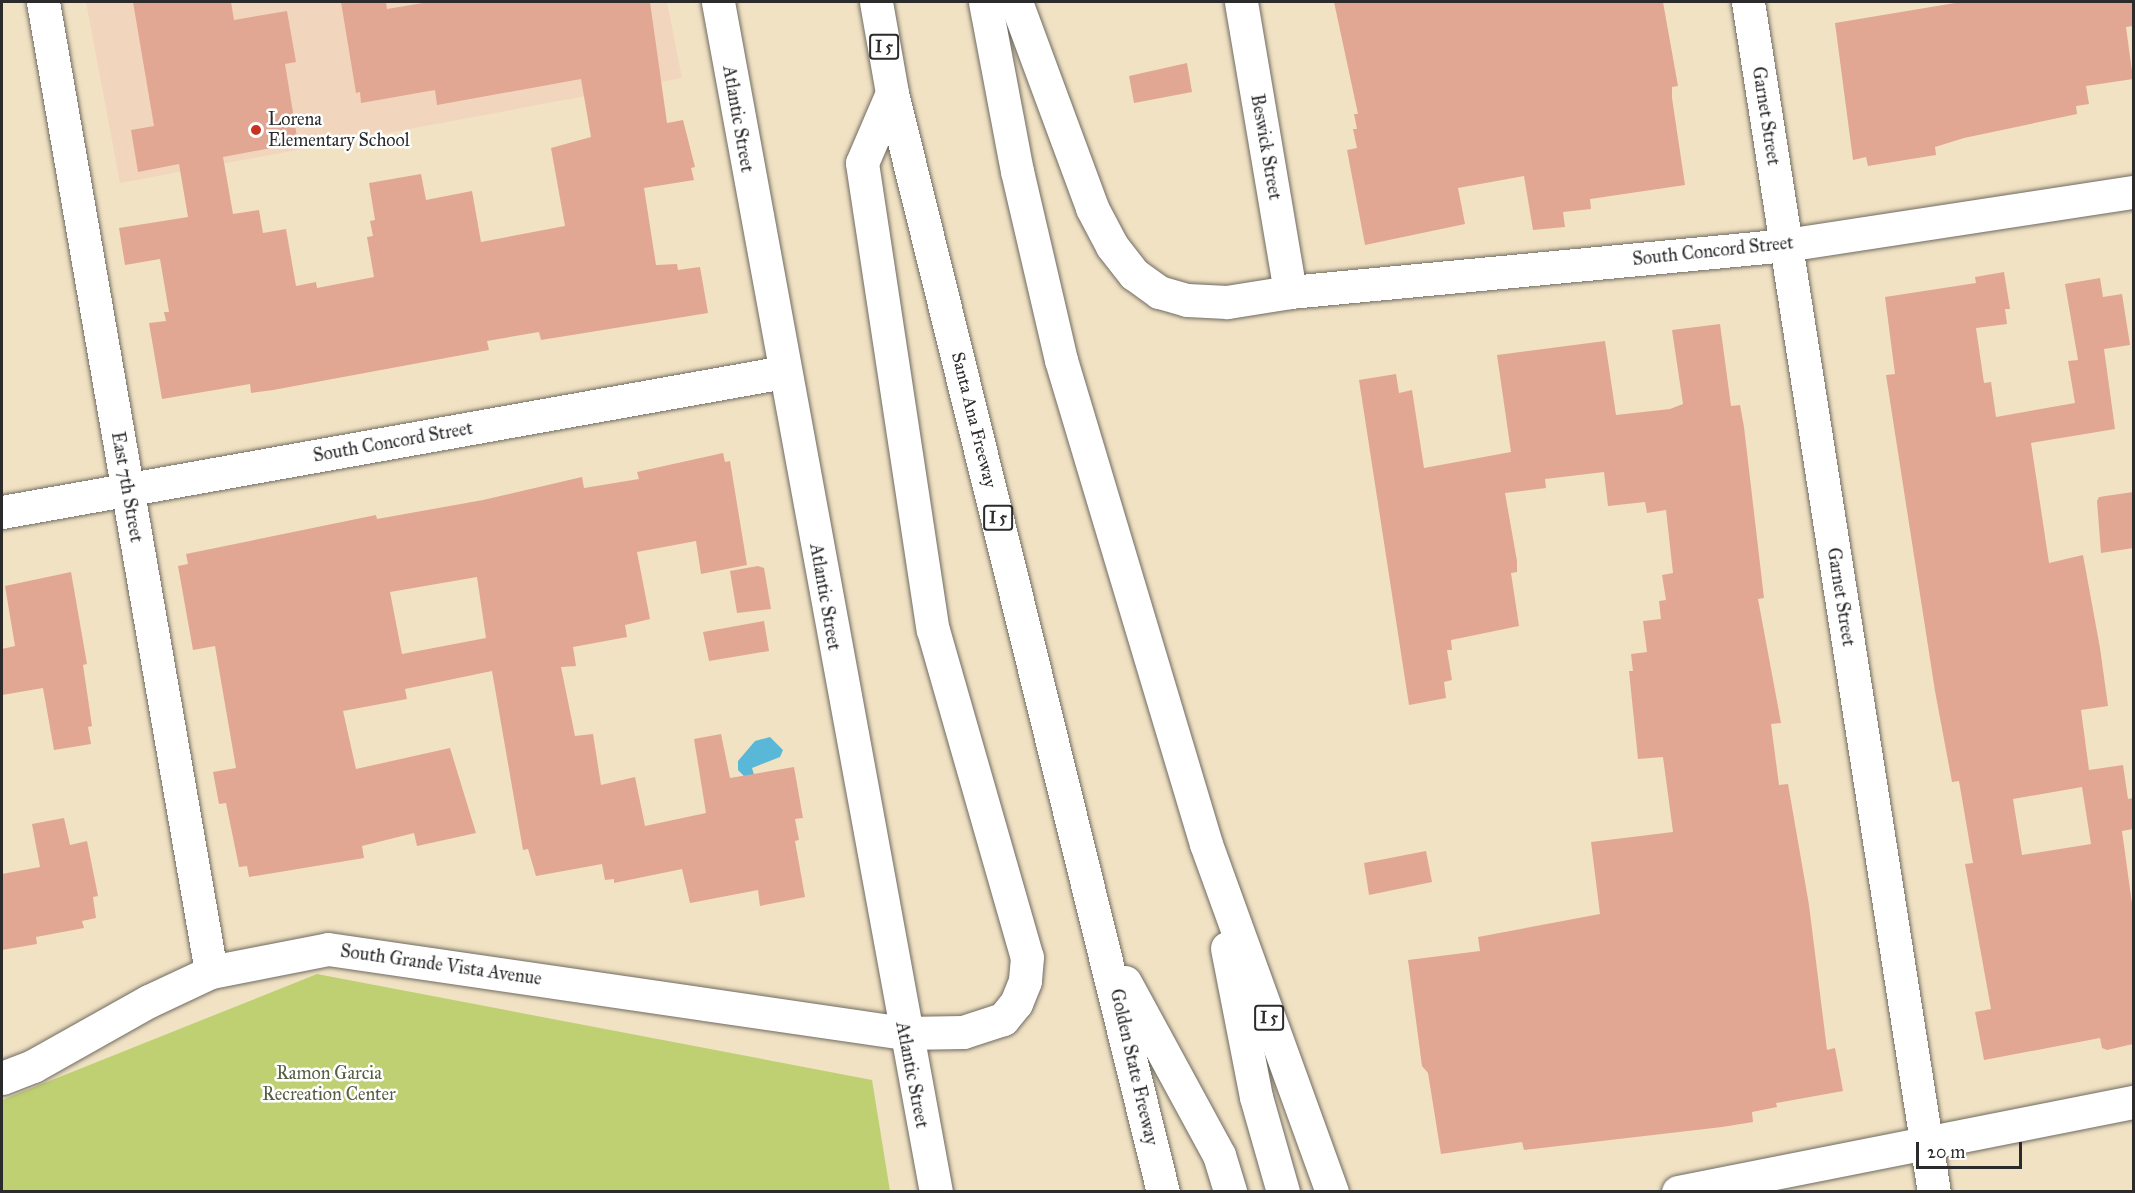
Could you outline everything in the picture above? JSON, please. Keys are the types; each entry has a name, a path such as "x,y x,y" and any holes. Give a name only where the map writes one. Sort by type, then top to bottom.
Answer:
{"main road":[{"name":"East 7th Street","path":"43,2 211,972"},
{"name":"Atlantic Street","path":"718,2 904,1033 936,1191"},
{"name":"Santa Ana Freeway","path":"876,2 892,93 1104,943"},
{"name":"I 5","path":"985,2 1017,171 1061,360 1206,844 1332,1191"},
{"name":"South Concord Street","path":"1016,2 1092,208 1112,246 1134,274 1159,292 1187,300 1227,302 1290,292 1786,245 2133,192"},
{"name":"Beswick Street","path":"1241,2 1290,292"},
{"name":"Garnet Street","path":"1749,2 1934,1191"},
{"name":"South Grande Vista Avenue","path":"2,1078 33,1066 149,1001 211,972 328,949 904,1033 963,1032 1003,1019 1016,1003 1025,981 1027,957 933,630 862,163 892,93"},
{"name":"South Concord Street","path":"2,512 784,372"},
{"path":"1206,844 1256,1097 1283,1191"},
{"path":"1104,943 1219,1155 1230,1191"},
{"name":"Golden State Freeway","path":"1104,943 1163,1191"},
{"path":"1678,1191 2133,1102"}],"shaded area":[{"name":"Lorena Elementary School","path":"86,2 667,2 682,78 120,183"}],"green space":[{"name":"Ramon Garcia Recreation Center","path":"317,974 872,1080 890,1191 2,1191 2,1100"}],"water":[{"path":"770,737 783,750 780,757 752,768 755,778 750,782 738,770 738,761 755,741"}],"building":[{"path":"133,2 231,2 234,20 287,11 296,62 285,64 298,143 223,157 233,214 259,210 263,233 286,229 296,286 316,282 317,288 374,277 367,237 373,236 370,221 375,220 369,183 421,174 426,200 472,191 481,242 565,226 551,148 591,137 581,79 437,105 435,90 361,103 360,92 356,93 341,2 386,2 387,9 429,2 650,2 667,123 683,120 695,167 691,168 694,180 644,188 656,265 677,264 678,270 700,267 708,313 541,340 539,332 487,341 489,350 273,390 251,393 250,384 162,399 149,323 166,321 164,312 169,312 160,259 125,265 119,228 188,217 179,164 138,172 131,130 154,126"},
{"path":"1334,2 1663,2 1678,86 1672,87 1672,98 1685,185 1590,199 1591,209 1563,212 1565,227 1533,230 1524,176 1458,188 1465,224 1365,245 1347,150 1357,148 1353,129 1357,129 1354,114 1358,114"},
{"path":"1961,2 2133,2 2133,26 2126,27 2133,79 2086,86 2089,104 2076,106 2077,114 1964,138 1935,147 1936,155 1868,166 1866,157 1853,160 1835,23"},
{"path":"1187,63 1192,92 1134,103 1129,76"},
{"path":"2004,272 2010,309 2005,309 2007,324 1976,328 1984,383 1991,382 1996,417 2075,403 2068,361 2078,360 2065,284 2100,278 2103,297 2122,294 2130,345 2104,349 2115,429 2031,443 2049,563 2083,555 2100,648 2108,706 2081,710 2089,770 2123,765 2128,799 2133,798 2133,829 2122,831 2133,911 2133,1044 2107,1050 2102,1048 2100,1038 1984,1060 1975,1012 1991,1009 1965,864 1973,863 1959,781 1952,782 1935,691 1886,375 1895,374 1885,297 1976,283 1975,277","holes":["2082,787 2091,844 2022,855 2013,799"]},
{"path":"1720,324 1731,406 1740,405 1744,427 1764,598 1758,599 1781,723 1771,724 1779,785 1788,784 1809,905 1827,1050 1835,1048 1843,1091 1776,1103 1777,1107 1752,1112 1753,1122 1722,1127 1524,1150 1522,1142 1441,1154 1428,1073 1422,1066 1408,960 1480,951 1478,937 1600,914 1591,842 1673,832 1663,757 1638,759 1629,671 1633,671 1631,654 1647,652 1643,621 1661,619 1659,601 1666,600 1662,575 1673,573 1666,510 1647,513 1645,502 1608,506 1604,472 1545,479 1546,488 1505,493 1517,561 1517,572 1511,573 1519,626 1451,640 1452,650 1447,650 1452,680 1444,682 1446,698 1409,705 1359,380 1396,374 1399,393 1412,390 1424,468 1511,452 1497,355 1605,341 1616,415 1670,409 1683,404 1672,330"},
{"path":"723,453 725,462 730,461 747,565 701,574 696,541 637,552 650,619 625,625 627,637 573,647 576,666 561,667 575,736 593,734 601,785 635,777 645,826 706,813 694,739 721,734 730,778 794,767 803,818 795,819 799,840 795,841 805,897 760,906 758,890 690,903 682,869 614,883 614,879 605,880 602,864 536,876 528,849 523,850 492,671 405,689 407,699 343,711 356,769 450,748 476,833 417,846 414,833 362,846 364,858 249,877 247,866 239,867 226,803 219,804 213,772 236,768 215,646 193,650 178,566 188,564 186,554 376,515 377,519 483,500 582,477 584,488 639,479 637,472","holes":["477,577 486,638 402,654 390,592"]},
{"path":"2133,492 2133,548 2101,553 2097,501 2099,497"},
{"path":"758,566 764,568 771,609 737,613 730,571"},
{"path":"71,572 87,664 83,665 92,726 88,727 91,744 54,750 43,688 2,695 2,649 15,646 5,586"},
{"path":"764,621 769,651 709,661 703,632"},
{"path":"64,818 70,845 87,841 98,896 93,897 96,918 82,921 84,928 36,937 37,944 2,950 2,874 40,867 32,824"},
{"path":"1426,851 1432,882 1369,895 1364,863"}],"place":[{"name":"Lorena Elementary School","path":"256,130"}]}
